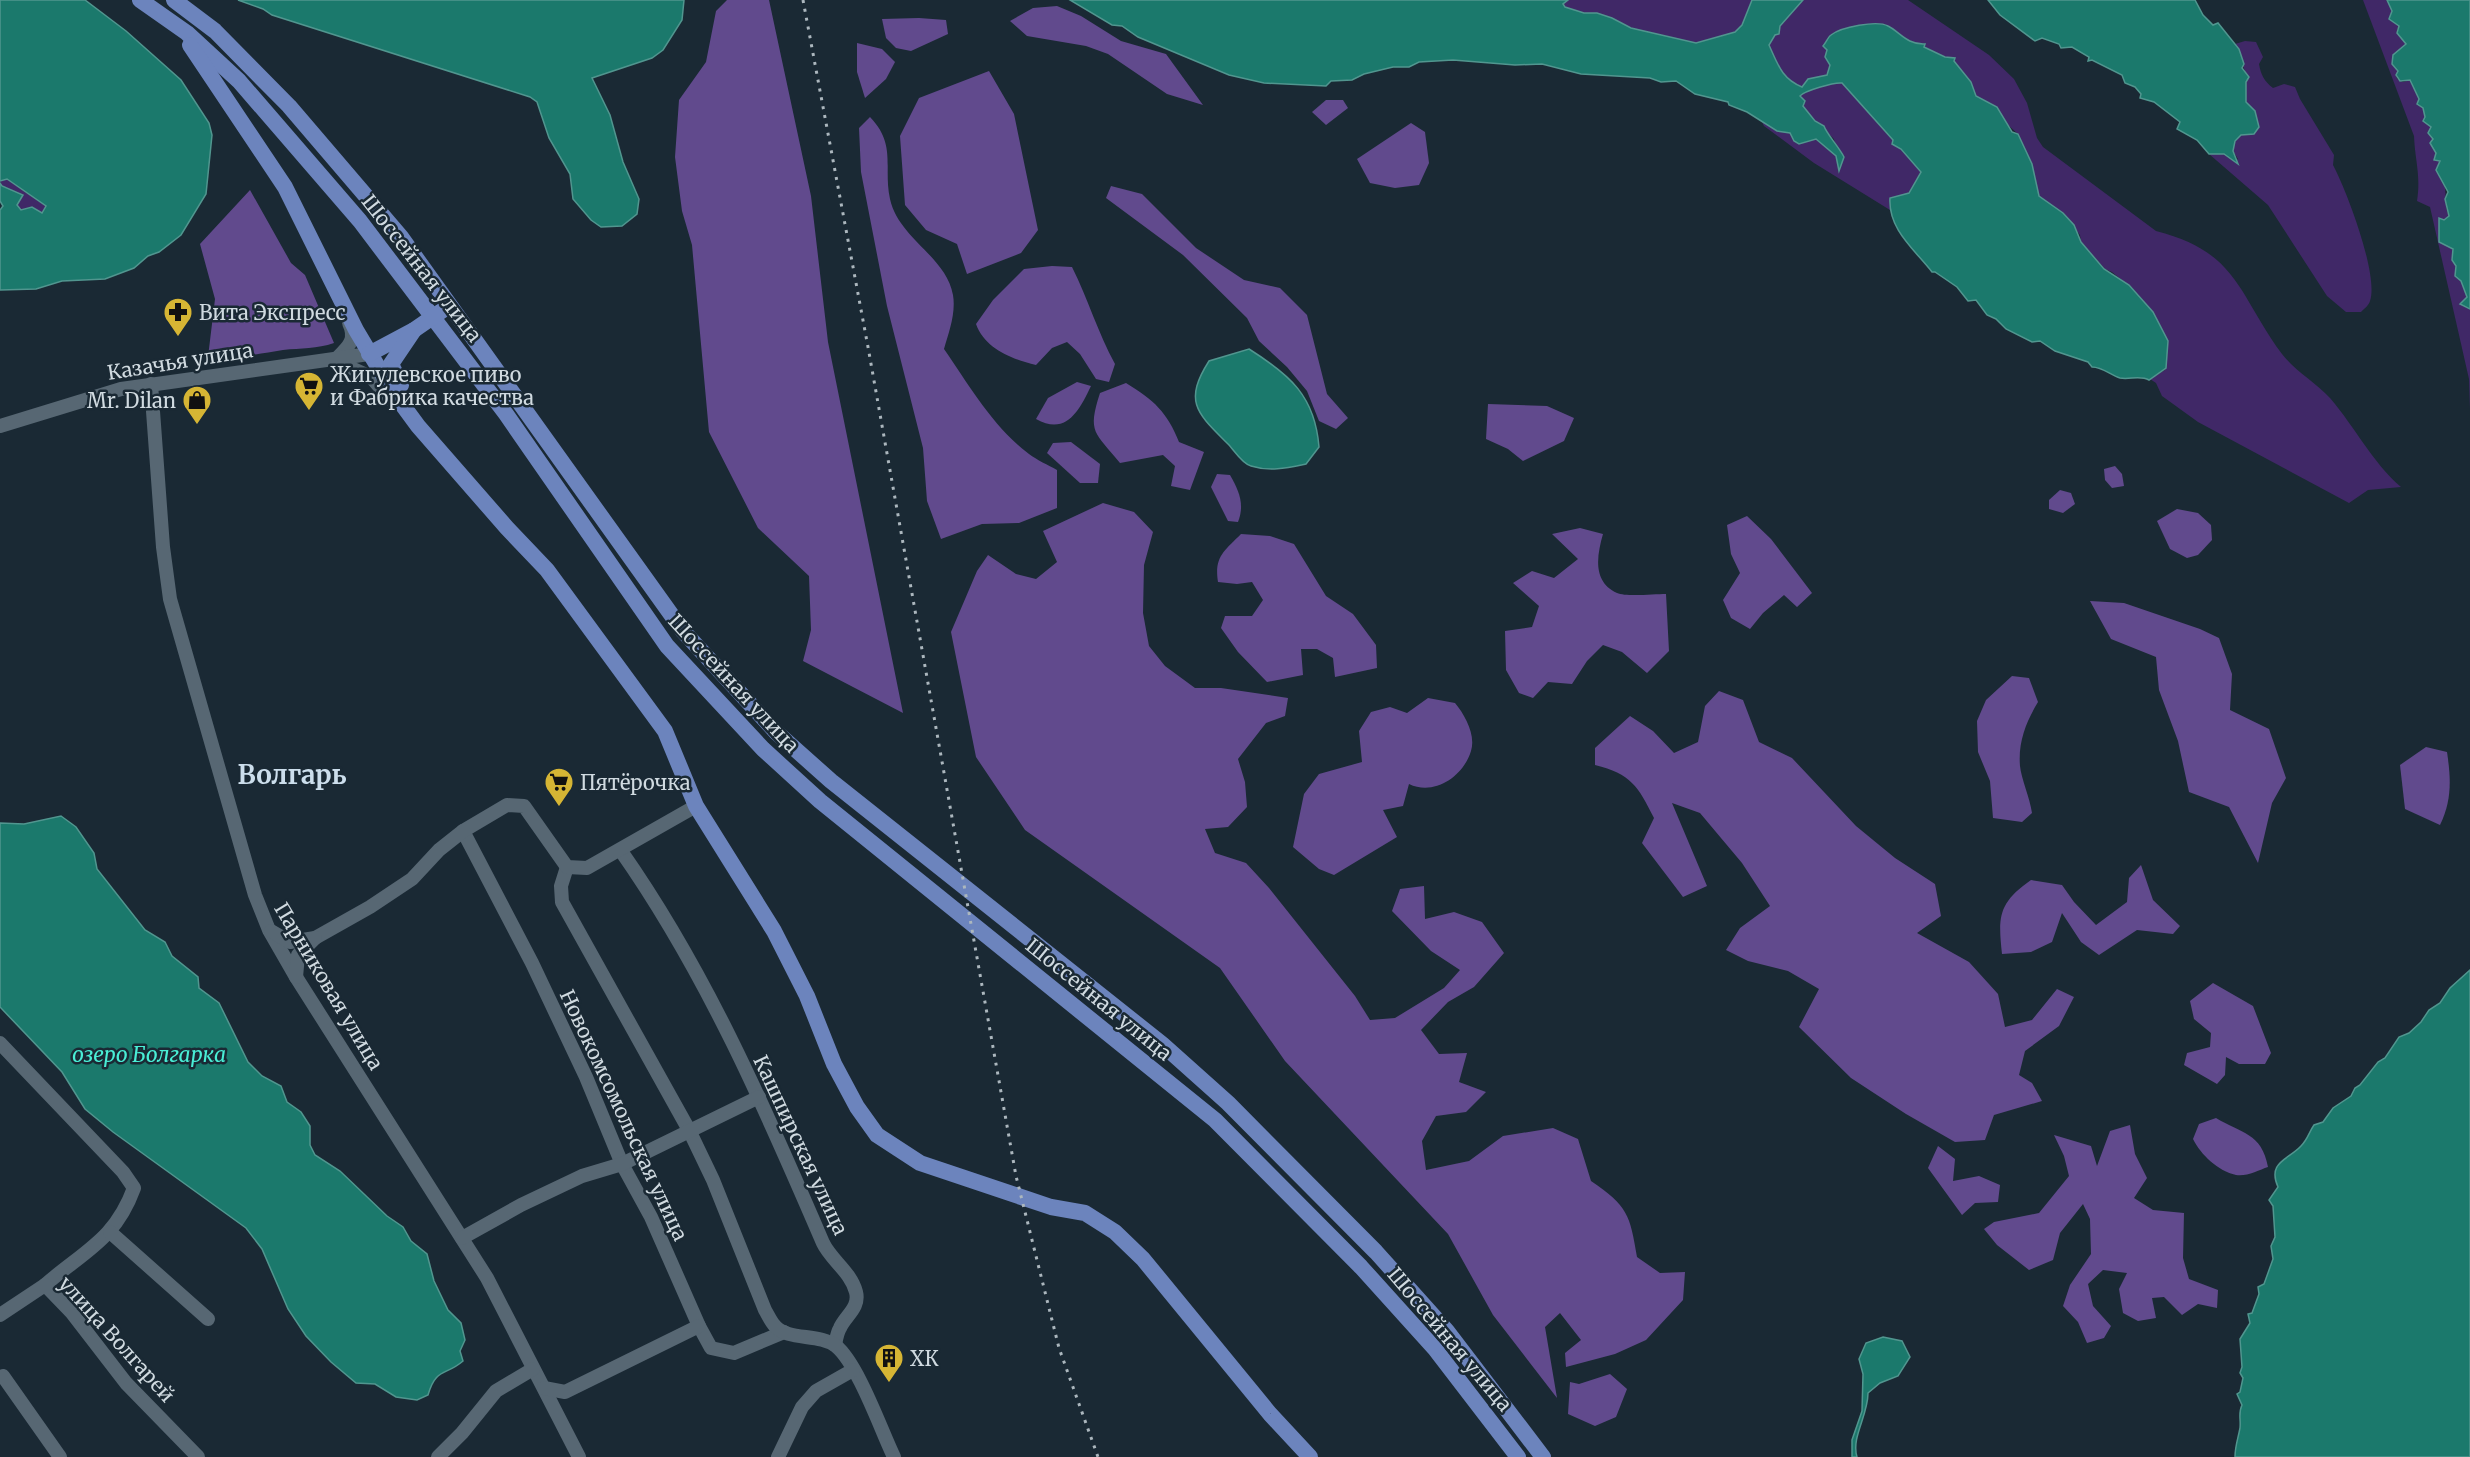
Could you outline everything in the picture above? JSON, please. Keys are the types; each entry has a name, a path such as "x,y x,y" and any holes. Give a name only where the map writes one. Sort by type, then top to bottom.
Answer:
{"main road":[{"name":"Шоссейная улица","path":"140,0 187,33 239,81 360,221 506,414 667,646 763,749 819,801 1215,1120 1361,1267 1435,1349 1518,1457"},
{"name":"Шоссейная улица","path":"174,0 215,31 289,105 401,237 451,304 516,402 683,632 776,732 831,781 1162,1044 1227,1103 1376,1252 1447,1331 1544,1457"},
{"path":"187,33 191,49 230,100 285,187 315,251 369,354 413,419 507,528 547,570 665,731 696,806 774,931 807,996 834,1064 856,1107 877,1135 898,1151 920,1163 1051,1207 1085,1213 1115,1232 1143,1259 1270,1414 1310,1457"},
{"name":"Казачья улица","path":"369,354 414,330 451,304"},
{"path":"414,330 394,357 392,370 422,414 440,451"}],"street":[{"path":"315,251 352,329 352,342 334,361"},
{"name":"Казачья улица","path":"0,426 121,389 334,361 369,354"},
{"name":"Казачья улица","path":"334,361 344,362 370,377 392,402 413,419"},
{"name":"Парниковая улица","path":"151,384 163,547 170,599 255,896 269,930 296,976 487,1278 579,1457"},
{"path":"296,976 298,955 315,938 370,907 412,879 439,850 464,831 507,805 524,806 567,867"},
{"path":"567,867 587,868 621,851 696,806"},
{"name":"Новокомсомольская улица","path":"464,831 532,963 586,1077 622,1164 651,1217 711,1348 734,1353 784,1332"},
{"name":"Кашпирская улица","path":"621,851 654,897 710,997 794,1170 825,1246 843,1270 856,1293 853,1310 840,1327 835,1345"},
{"path":"567,867 561,886 562,902 689,1130 713,1180 765,1310 775,1327 784,1332 812,1336 835,1345 854,1370 894,1457"},
{"path":"269,930 290,942 315,938"},
{"path":"0,1042 123,1172 134,1188 127,1209 110,1232 45,1285"},
{"path":"462,1238 521,1205 582,1176 622,1164 759,1097"},
{"path":"110,1232 208,1319"},
{"name":"улица Волгарей","path":"0,1315 45,1285 72,1313 126,1383 198,1457"},
{"path":"544,1388 565,1392 699,1326"},
{"path":"438,1457 462,1433 496,1391 533,1369"},
{"path":"778,1457 802,1407 816,1392 854,1370"},
{"path":"3,1376 60,1457"}],"shaded area":[{"path":"727,0 769,0 811,196 828,342 903,713 803,661 811,630 809,576 758,528 709,432 692,245 682,211 675,157 679,100 706,62 716,11"},
{"path":"1568,0 1752,0 1743,25 1735,32 1696,43 1631,28 1597,13 1584,13 1565,7 1563,4"},
{"path":"1803,0 1908,0 1989,55 2014,79 2027,103 2037,138 2043,147 2156,231 2183,240 2205,251 2221,264 2234,278 2282,354 2330,398 2372,456 2401,487 2368,490 2349,503 2198,422 2162,396 2156,383 2150,379 2165,370 2168,341 2153,312 2134,290 2105,269 2081,242 2080,235 2066,217 2039,196 2032,164 2018,134 1976,96 1971,82 1956,63 1902,38 1882,25 1860,25 1832,34 1827,75 1808,80 1802,87 1785,76 1769,45 1780,26"},
{"path":"2363,0 2387,0 2399,26 2397,30 2406,44 2393,55 2393,64 2398,71 2397,79 2403,82 2410,80 2413,84 2431,129 2436,154 2434,160 2440,160 2436,170 2441,175 2445,187 2449,216 2444,220 2439,218 2439,241 2453,248 2452,261 2456,265 2455,276 2461,281 2467,297 2463,301 2463,306 2470,309 2470,409 2469,379 2430,207 2417,201 2418,176 2414,136"},
{"path":"1057,6 1081,16 1121,41 1166,54 1203,105 1167,94 1108,54 1086,46 1027,36 1010,21 1033,8"},
{"path":"882,19 946,20 948,34 911,51 896,48 886,38"},
{"path":"2245,41 2256,42 2263,57 2259,64 2261,71 2265,80 2273,88 2284,84 2295,87 2334,155 2333,165 2360,232 2370,272 2372,289 2370,301 2361,312 2346,312 2327,296 2268,205 2209,154 2224,154 2233,161 2238,159 2233,151 2235,141 2241,135 2250,135 2255,115 2246,102 2245,71 2235,44"},
{"path":"857,43 882,49 895,62 886,79 865,98 857,72"},
{"path":"989,71 1014,114 1038,230 1021,253 967,274 957,244 926,230 905,205 900,136 919,98"},
{"path":"1836,82 1842,83 1921,172 1909,193 1890,200 1890,210 1814,163 1764,126 1762,122 1777,130 1791,133 1794,141 1816,139 1836,156 1839,171 1834,139 1803,106 1805,101 1800,96 1803,92"},
{"path":"1326,100 1343,100 1348,108 1326,125 1312,112"},
{"path":"870,117 884,137 888,156 888,187 895,213 949,281 954,309 944,349 982,405 1004,431 1029,454 1057,470 1057,508 1019,523 982,524 941,539 927,501 923,448 887,306 861,172 859,128"},
{"path":"1411,123 1425,132 1429,163 1419,185 1395,188 1370,183 1357,159"},
{"path":"7,179 46,206 42,213 21,210 16,205 23,195 2,186 0,181"},
{"path":"1111,186 1142,194 1196,248 1244,280 1280,288 1307,315 1327,394 1348,418 1336,429 1319,421 1307,391 1287,367 1259,341 1247,318 1183,255 1106,198"},
{"path":"250,190 291,263 305,275 334,343 246,356 208,357 215,299 200,244"},
{"path":"1052,266 1072,267 1115,364 1109,382 1096,379 1080,354 1067,342 1052,348 1036,365 1000,352 980,333 976,324 993,300 1024,269"},
{"path":"1077,382 1091,386 1082,404 1070,418 1056,425 1036,419 1048,398"},
{"path":"1126,383 1158,408 1170,423 1179,442 1204,452 1190,490 1171,486 1175,466 1163,455 1120,463 1099,438 1094,425 1094,416 1100,393"},
{"path":"1488,404 1547,406 1574,418 1564,441 1523,461 1508,449 1486,439"},
{"path":"1071,442 1100,464 1098,483 1080,483 1047,453 1053,443"},
{"path":"2115,466 2122,474 2124,486 2112,488 2105,480 2104,469"},
{"path":"1217,474 1230,475 1236,487 1241,503 1238,522 1228,521 1211,487"},
{"path":"2060,490 2071,493 2075,504 2063,513 2049,509 2049,500"},
{"path":"1103,503 1134,512 1153,532 1144,565 1143,613 1149,646 1165,666 1195,688 1221,688 1288,698 1285,716 1266,723 1238,759 1245,782 1247,807 1228,827 1205,829 1215,853 1246,863 1269,888 1355,996 1370,1020 1395,1018 1444,988 1460,970 1431,951 1392,911 1400,889 1424,886 1425,919 1454,912 1482,922 1504,953 1474,987 1448,1002 1421,1030 1439,1054 1467,1053 1459,1082 1486,1092 1466,1112 1436,1116 1422,1141 1426,1170 1469,1161 1503,1136 1553,1128 1578,1139 1591,1181 1620,1205 1629,1221 1637,1257 1660,1273 1685,1272 1683,1300 1646,1340 1615,1354 1566,1367 1565,1353 1581,1340 1560,1313 1545,1327 1557,1398 1493,1315 1448,1234 1285,1061 1220,968 1025,830 976,757 951,632 977,571 988,555 1016,574 1036,579 1057,562 1043,531"},
{"path":"2177,509 2198,513 2211,525 2212,540 2198,555 2187,558 2170,549 2157,521"},
{"path":"1747,516 1771,539 1812,593 1797,607 1784,595 1763,613 1750,629 1731,618 1723,600 1740,573 1731,554 1727,525"},
{"path":"1580,528 1603,534 1598,567 1603,582 1609,588 1627,595 1666,594 1669,651 1647,673 1622,652 1603,645 1587,661 1572,684 1548,682 1533,698 1519,693 1506,670 1505,631 1532,627 1539,606 1513,583 1532,571 1554,578 1578,559 1552,534"},
{"path":"1241,534 1270,536 1294,544 1326,596 1353,614 1376,645 1377,668 1335,677 1333,658 1317,649 1301,649 1303,675 1267,682 1238,652 1221,628 1225,616 1252,616 1263,600 1252,582 1237,584 1218,582 1219,560 1225,550"},
{"path":"2090,601 2124,603 2200,629 2219,638 2232,674 2230,710 2269,729 2286,778 2272,803 2258,863 2229,807 2189,792 2178,741 2159,690 2156,657 2111,639"},
{"path":"2012,676 2029,678 2038,702 2030,717 2020,749 2021,771 2032,813 2022,822 1993,818 1990,781 1978,752 1977,721 1986,700"},
{"path":"1719,691 1743,700 1759,742 1792,758 1856,826 1895,858 1935,884 1941,916 1917,933 1969,962 1998,994 2005,1027 2032,1020 2057,989 2074,997 2059,1026 2025,1051 2019,1075 2032,1083 2042,1101 1994,1115 1985,1140 1955,1142 1906,1114 1851,1078 1799,1027 1819,989 1788,971 1748,961 1726,950 1740,928 1770,906 1742,863 1700,813 1672,803 1707,886 1683,897 1642,843 1654,818 1643,797 1625,777 1595,765 1595,748 1630,716 1653,731 1674,753 1698,742 1705,706"},
{"path":"1428,698 1455,703 1462,713 1472,738 1471,751 1467,760 1454,776 1437,786 1428,788 1409,784 1403,806 1383,810 1397,837 1334,875 1319,869 1293,847 1304,794 1319,774 1362,762 1359,731 1371,712 1390,707 1407,713"},
{"path":"2426,747 2447,752 2449,789 2447,807 2440,825 2405,809 2400,765"},
{"path":"2141,865 2153,900 2180,926 2173,934 2137,930 2099,955 2081,942 2062,913 2052,942 2031,952 2002,954 2000,930 2006,904 2020,888 2031,880 2062,885 2074,902 2096,925 2127,902 2129,878"},
{"path":"2213,983 2253,1006 2271,1053 2265,1064 2239,1064 2226,1057 2225,1075 2217,1084 2184,1065 2187,1053 2210,1047 2211,1033 2194,1019 2190,1001"},
{"path":"2216,1118 2256,1141 2261,1147 2268,1167 2248,1174 2236,1175 2211,1162 2193,1139 2199,1124"},
{"path":"2130,1125 2135,1154 2147,1178 2134,1198 2153,1210 2184,1213 2183,1258 2189,1279 2218,1290 2217,1308 2198,1304 2182,1315 2164,1297 2152,1298 2156,1318 2138,1321 2123,1313 2119,1289 2127,1273 2103,1270 2088,1284 2093,1306 2111,1326 2104,1338 2087,1343 2078,1322 2063,1306 2070,1285 2091,1254 2090,1219 2083,1204 2060,1233 2053,1260 2029,1270 1997,1245 1984,1229 1994,1222 2039,1213 2069,1176 2064,1156 2054,1135 2091,1146 2097,1166 2110,1131"},
{"path":"1938,1146 1955,1159 1953,1181 1979,1176 2000,1185 1998,1202 1975,1203 1962,1215 1928,1168"},
{"path":"1610,1374 1627,1389 1616,1417 1595,1426 1568,1414 1570,1382 1579,1384"}],"water":[{"path":"0,0 85,0 126,31 181,80 209,123 212,135 206,194 181,235 134,268 105,279 62,281 36,289 0,290 0,210 3,206 0,201 0,183 23,195 17,205 21,210 32,207 42,213 46,206 7,179 0,181"},
{"path":"238,0 684,0 682,20 663,50 652,58 592,78 610,115 623,162 639,199 637,214 622,226 601,227 591,220 573,199 570,174 549,138 537,102 530,97 272,15 263,9"},
{"path":"1070,0 1568,0 1563,4 1565,7 1584,13 1597,13 1631,28 1696,43 1735,32 1742,25 1752,0 1803,0 1780,26 1779,34 1775,35 1769,45 1785,75 1802,87 1808,79 1827,75 1830,65 1825,57 1827,50 1823,46 1831,35 1859,25 1883,24 1913,42 1925,44 1924,47 1945,57 1955,58 1954,61 1971,82 1976,96 1997,107 2012,132 2018,134 2032,164 2039,196 2063,213 2074,225 2081,242 2104,269 2129,285 2153,312 2168,341 2166,368 2149,380 2120,378 2100,368 2092,367 2088,362 2055,351 2040,341 2032,342 2006,329 1996,319 1987,315 1976,300 1968,301 1957,287 1932,272 1898,229 1890,209 1890,198 1909,193 1921,172 1901,149 1892,144 1893,140 1842,83 1820,87 1800,96 1805,101 1803,106 1815,121 1824,126 1844,157 1839,171 1836,156 1816,139 1799,144 1794,141 1790,133 1777,131 1747,112 1729,105 1728,102 1695,94 1676,81 1661,82 1650,78 1581,74 1542,64 1515,65 1453,60 1419,62 1409,67 1393,67 1364,74 1352,80 1331,81 1326,86 1264,83 1229,75 1138,37 1122,26 1112,25"},
{"path":"1988,0 2195,0 2203,15 2213,25 2218,23 2239,49 2244,64 2242,68 2249,77 2246,82 2246,102 2255,111 2259,127 2254,134 2241,135 2235,141 2233,151 2238,164 2224,154 2209,154 2197,140 2177,129 2180,122 2154,102 2140,98 2141,94 2135,87 2125,83 2122,75 2092,60 2088,61 2089,57 2072,47 2061,48 2059,44 2042,38 2035,41 2000,15"},
{"path":"2387,0 2470,0 2470,309 2460,304 2467,297 2461,281 2455,276 2456,266 2452,260 2453,249 2439,242 2439,218 2444,220 2449,216 2445,199 2448,192 2436,170 2440,161 2434,160 2436,153 2430,143 2433,139 2428,133 2431,127 2423,121 2425,117 2423,108 2417,104 2419,99 2410,80 2400,81 2396,75 2398,71 2392,64 2393,55 2406,44 2397,33 2399,26 2389,19 2392,11"},
{"path":"1249,349 1277,368 1306,400 1317,429 1319,447 1306,464 1272,469 1248,465 1208,424 1197,406 1195,397 1197,387 1209,361"},
{"name":"озеро Болгарка","path":"61,816 76,827 94,853 97,869 145,930 165,942 172,956 198,977 199,988 219,1003 248,1062 262,1076 281,1086 287,1102 301,1112 310,1126 310,1145 315,1155 340,1171 387,1216 403,1227 411,1241 427,1254 434,1281 448,1310 461,1323 465,1340 460,1351 463,1361 438,1376 428,1395 417,1400 396,1397 375,1384 356,1383 331,1362 306,1336 288,1309 262,1249 246,1228 113,1132 85,1109 62,1072 0,1007 0,823 24,824"},
{"path":"2470,970 2470,1457 2235,1457 2242,1405 2237,1394 2240,1392 2243,1378 2240,1373 2242,1367 2240,1339 2250,1323 2248,1314 2252,1313 2259,1294 2258,1287 2264,1284 2273,1259 2271,1246 2275,1237 2273,1206 2269,1200 2278,1187 2275,1179 2277,1167 2280,1162 2296,1151 2314,1125 2323,1122 2333,1108 2351,1096 2355,1088 2378,1062 2385,1058 2399,1037 2409,1033 2421,1022 2429,1010 2440,1003 2450,988"},
{"path":"1883,1337 1902,1341 1910,1357 1898,1376 1880,1383 1868,1393 1856,1442 1857,1457 1852,1457 1852,1440 1862,1411 1863,1374 1859,1359 1866,1343"}],"railway":[{"path":"803,0 868,347 1016,1176 1059,1348 1098,1457"}],"place":[{"name":"Вита Экспресс","path":"178,338"},
{"name":"Жигулевское пиво и Фабрика качества","path":"309,412"},
{"name":"Mr. Dilan","path":"197,426"},
{"name":"Пятёрочка","path":"559,808"},
{"name":"ХК","path":"889,1384"}],"district":[{"name":"Волгарь","path":"292,774"}]}
